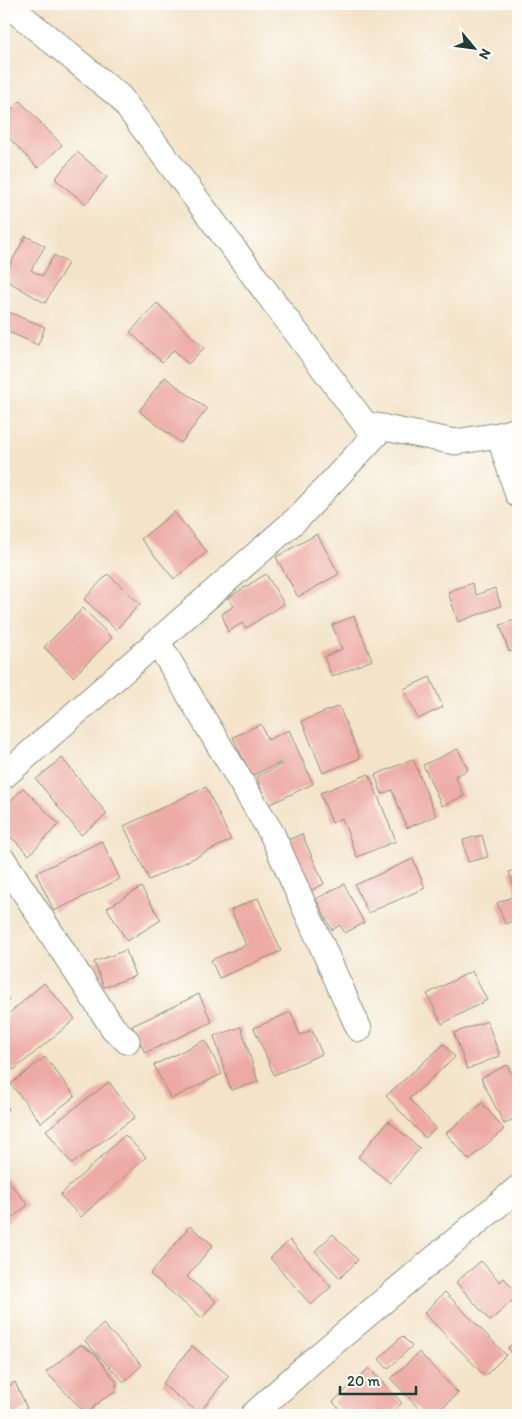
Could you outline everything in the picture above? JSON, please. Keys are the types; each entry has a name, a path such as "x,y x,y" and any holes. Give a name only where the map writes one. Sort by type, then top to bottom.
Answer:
{"street":[{"path":"8,4 120,97 365,424 455,442 508,432 518,495"},
{"path":"4,776 298,517 383,428"},
{"path":"157,641 272,834 359,1028"},
{"path":"4,861 113,1028 127,1041"},
{"path":"252,1415 311,1362 518,1188"}],"building":[{"path":"20,101 62,145 38,168 4,133 4,117"},
{"path":"77,152 107,177 86,204 55,179"},
{"path":"26,236 45,246 31,270 42,276 54,255 68,263 45,303 4,279 4,275"},
{"path":"157,303 204,348 188,364 174,350 162,362 130,332"},
{"path":"6,311 45,327 38,345 4,330"},
{"path":"165,377 207,409 181,443 139,411"},
{"path":"174,512 207,552 174,579 141,539"},
{"path":"317,534 339,574 298,597 276,557"},
{"path":"108,574 140,604 116,630 84,599"},
{"path":"266,574 284,604 246,628 242,623 228,632 222,614 234,606 228,598"},
{"path":"472,583 476,595 495,588 501,606 458,622 448,592"},
{"path":"83,608 112,638 73,677 44,647"},
{"path":"4,616 10,627 4,630"},
{"path":"354,616 372,660 332,677 324,657 342,649 332,625"},
{"path":"518,619 518,649 509,652 500,625"},
{"path":"430,677 443,707 418,719 404,689"},
{"path":"339,706 360,758 323,773 302,721"},
{"path":"261,724 268,740 289,730 313,784 268,805 256,777 281,765 280,763 251,776 233,737"},
{"path":"458,749 468,770 455,776 464,796 442,806 423,765"},
{"path":"62,758 107,814 81,835 36,779"},
{"path":"413,759 436,816 407,828 392,790 382,794 375,775"},
{"path":"369,774 396,841 357,857 342,818 332,823 320,793"},
{"path":"206,787 231,840 149,880 124,826"},
{"path":"23,788 59,824 29,855 4,830 4,808"},
{"path":"302,834 324,884 306,893 283,842"},
{"path":"482,835 488,857 468,862 463,840"},
{"path":"102,841 120,879 54,911 36,873"},
{"path":"413,859 425,888 368,913 355,885"},
{"path":"518,869 518,919 505,924 497,903 517,895 509,872"},
{"path":"344,884 364,923 345,933 340,925 332,930 316,899"},
{"path":"141,887 161,920 127,941 107,908"},
{"path":"258,898 281,951 219,978 211,960 246,945 231,910"},
{"path":"126,950 135,976 104,987 94,962"},
{"path":"472,971 487,1000 442,1024 427,994"},
{"path":"44,983 75,1019 14,1070 4,1058 4,1018"},
{"path":"4,994 9,1000 4,1004"},
{"path":"199,994 212,1022 145,1053 132,1026"},
{"path":"291,1012 300,1035 312,1030 322,1054 274,1075 254,1028"},
{"path":"487,1021 500,1056 467,1069 454,1033"},
{"path":"241,1027 258,1082 231,1090 214,1036"},
{"path":"205,1040 222,1074 171,1099 154,1065"},
{"path":"444,1044 455,1057 409,1099 436,1128 425,1138 386,1096"},
{"path":"45,1057 75,1096 41,1123 11,1084"},
{"path":"507,1065 518,1088 518,1117 504,1124 481,1078"},
{"path":"109,1082 135,1117 72,1164 46,1130"},
{"path":"4,1103 9,1108 4,1113"},
{"path":"482,1103 504,1129 469,1160 446,1133"},
{"path":"388,1121 420,1148 390,1183 358,1157"},
{"path":"125,1135 146,1157 81,1217 60,1195"},
{"path":"4,1176 28,1205 4,1225"},
{"path":"190,1226 213,1245 187,1277 216,1301 202,1318 150,1274"},
{"path":"333,1234 358,1260 340,1278 315,1251"},
{"path":"290,1240 331,1287 311,1305 270,1258"},
{"path":"481,1261 500,1282 504,1278 518,1294 490,1321 456,1282"},
{"path":"445,1292 506,1355 485,1376 424,1313"},
{"path":"103,1324 142,1365 124,1382 85,1341"},
{"path":"402,1336 412,1346 388,1369 379,1359"},
{"path":"518,1339 518,1360 508,1348"},
{"path":"80,1345 96,1355 118,1384 115,1385 117,1388 116,1392 103,1399 86,1414 46,1372"},
{"path":"192,1346 229,1376 199,1413 162,1384"},
{"path":"419,1352 458,1393 435,1415 425,1415 391,1379"},
{"path":"369,1368 402,1403 389,1415 345,1415 333,1402"},
{"path":"15,1382 27,1408 14,1415 4,1415 4,1389"}]}
